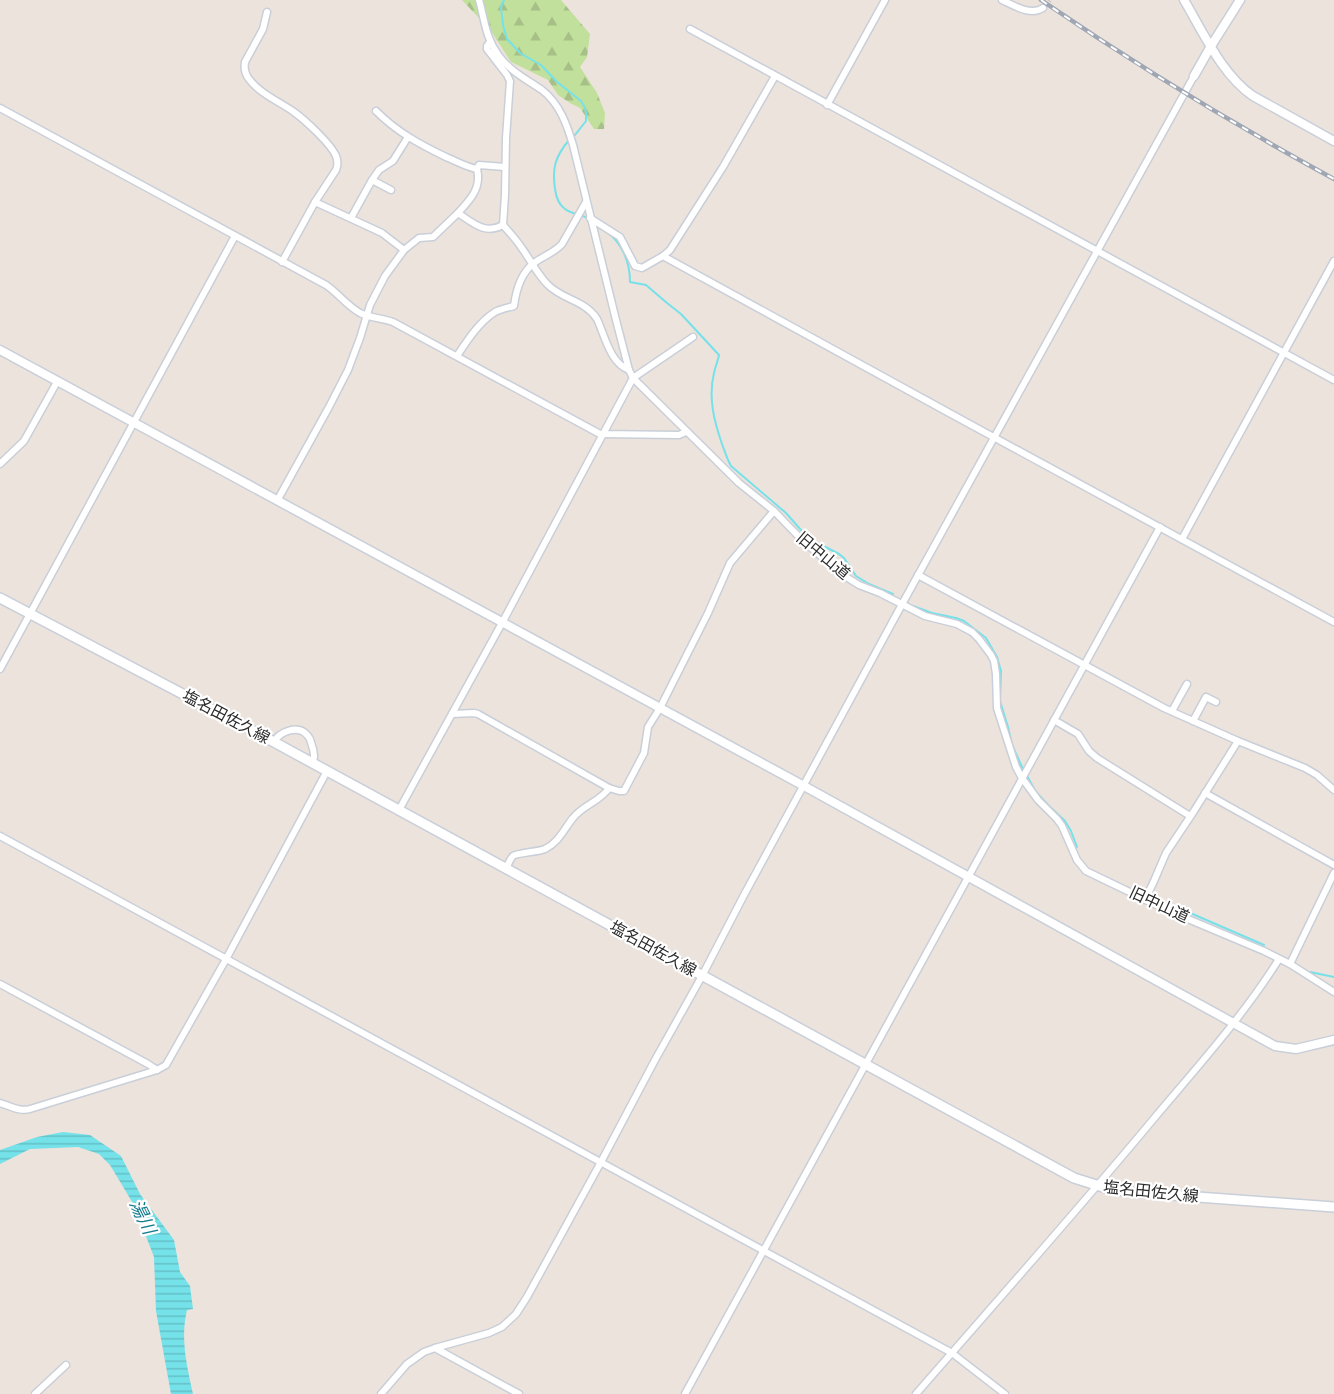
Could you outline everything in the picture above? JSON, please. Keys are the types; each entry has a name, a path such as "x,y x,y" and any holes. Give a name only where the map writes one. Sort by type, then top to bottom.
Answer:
{"main road":[{"name":"塩名田佐久線","path":"0,598 327,771 1082,1181 1130,1192 1334,1207"}],"street":[{"name":"旧中山道","path":"479,0 484,27 497,54 509,68 544,93 565,120 629,370 633,378 739,483 843,575 925,616 963,627 979,639 994,661 997,708 1013,759 1022,778 1038,800 1057,819 1077,860 1086,871 1145,900 1290,964 1334,992"},
{"path":"827,105 885,0"},
{"path":"1002,0 1028,11 1038,11 1043,8"},
{"path":"1184,0 1211,46 1240,87 1334,141"},
{"path":"381,1394 407,1364 419,1355 435,1347 489,1333 502,1327 512,1318 527,1297 1096,251 1211,46 1240,0"},
{"path":"267,12 263,29 245,62 245,70 250,80 261,90 303,119 335,154 338,164 282,262"},
{"path":"690,29 1334,380"},
{"path":"490,42 487,49 510,81 503,225 542,278 555,291 588,308 593,313 616,360 629,370"},
{"path":"590,218 620,237 635,266 645,267 663,256 670,250 723,167 775,76"},
{"path":"0,108 334,290 350,306 368,316 393,322 600,434 680,435 686,432"},
{"path":"376,111 391,126 408,137 454,161 477,169"},
{"path":"351,218 379,170 393,161 408,137"},
{"path":"277,501 348,370 368,316 370,304 385,276 404,250 421,237 433,237 473,197 478,183 479,165 505,167"},
{"path":"372,180 391,190"},
{"path":"315,202 382,232 404,250"},
{"path":"457,356 490,316 514,306 518,285 532,264 557,250 586,202"},
{"path":"458,213 485,229 491,230 503,225"},
{"path":"0,669 235,236"},
{"path":"663,256 1334,622"},
{"path":"1182,539 1334,261"},
{"path":"399,810 633,378 693,337"},
{"path":"0,350 804,786 1275,1046 1296,1049 1334,1040"},
{"path":"0,464 24,441 57,382"},
{"path":"452,714 478,714 609,788 621,792 626,788 644,753 648,727 708,613 730,563 774,512"},
{"path":"685,1394 1160,527"},
{"path":"918,575 1172,711 1305,768 1334,790"},
{"path":"1172,711 1187,684"},
{"path":"1193,721 1206,697 1216,702"},
{"path":"1054,720 1078,734 1089,751 1097,758 1190,816"},
{"path":"273,742 278,735 301,730 310,738 315,756 312,763"},
{"path":"1145,900 1166,853 1238,741"},
{"path":"0,1103 25,1110 157,1070 166,1065 327,771"},
{"path":"506,868 513,856 546,849 556,842 573,818 605,794 609,788"},
{"path":"1205,794 1334,865"},
{"path":"0,836 952,1353 1005,1394"},
{"path":"1290,964 1334,873"},
{"path":"916,1394 1098,1186 1234,1023 1279,959"},
{"path":"0,984 157,1070"},
{"path":"435,1347 519,1394"},
{"path":"35,1394 66,1365"}],"green space":[{"path":"462,0 561,0 590,34 587,57 580,67 597,93 605,113 604,129 594,129 580,108 558,95 548,80 511,62 491,31"}],"water":[{"name":"湯川","path":"63,1132 90,1135 121,1156 140,1194 174,1240 180,1272 190,1286 193,1309 187,1310 184,1331 185,1352 193,1394 171,1394 156,1311 154,1257 134,1205 110,1165 99,1154 78,1147 30,1149 0,1164 0,1150 37,1137"}],"waterway":[{"path":"504,0 501,7 507,39 520,53 541,65 556,81 581,101 585,108 586,121 575,135"},
{"path":"569,140 560,152 556,163 554,175 556,195 559,203 565,209 587,218"},
{"path":"607,232 624,254 629,268 630,282 646,285 681,314 719,355 712,382 713,409 719,435 731,466 786,513 808,538 844,558 856,576 893,594"},
{"path":"913,606 964,621 986,638 997,657 1001,671 1000,701 1012,745 1023,769"},
{"path":"1027,776 1036,792 1065,821 1077,847"},
{"path":"1188,912 1264,945"},
{"path":"1310,972 1334,977"}],"tunnel":[{"path":"1043,8 1049,0"}],"railway":[{"path":"1041,0 1185,93 1334,179"}]}
